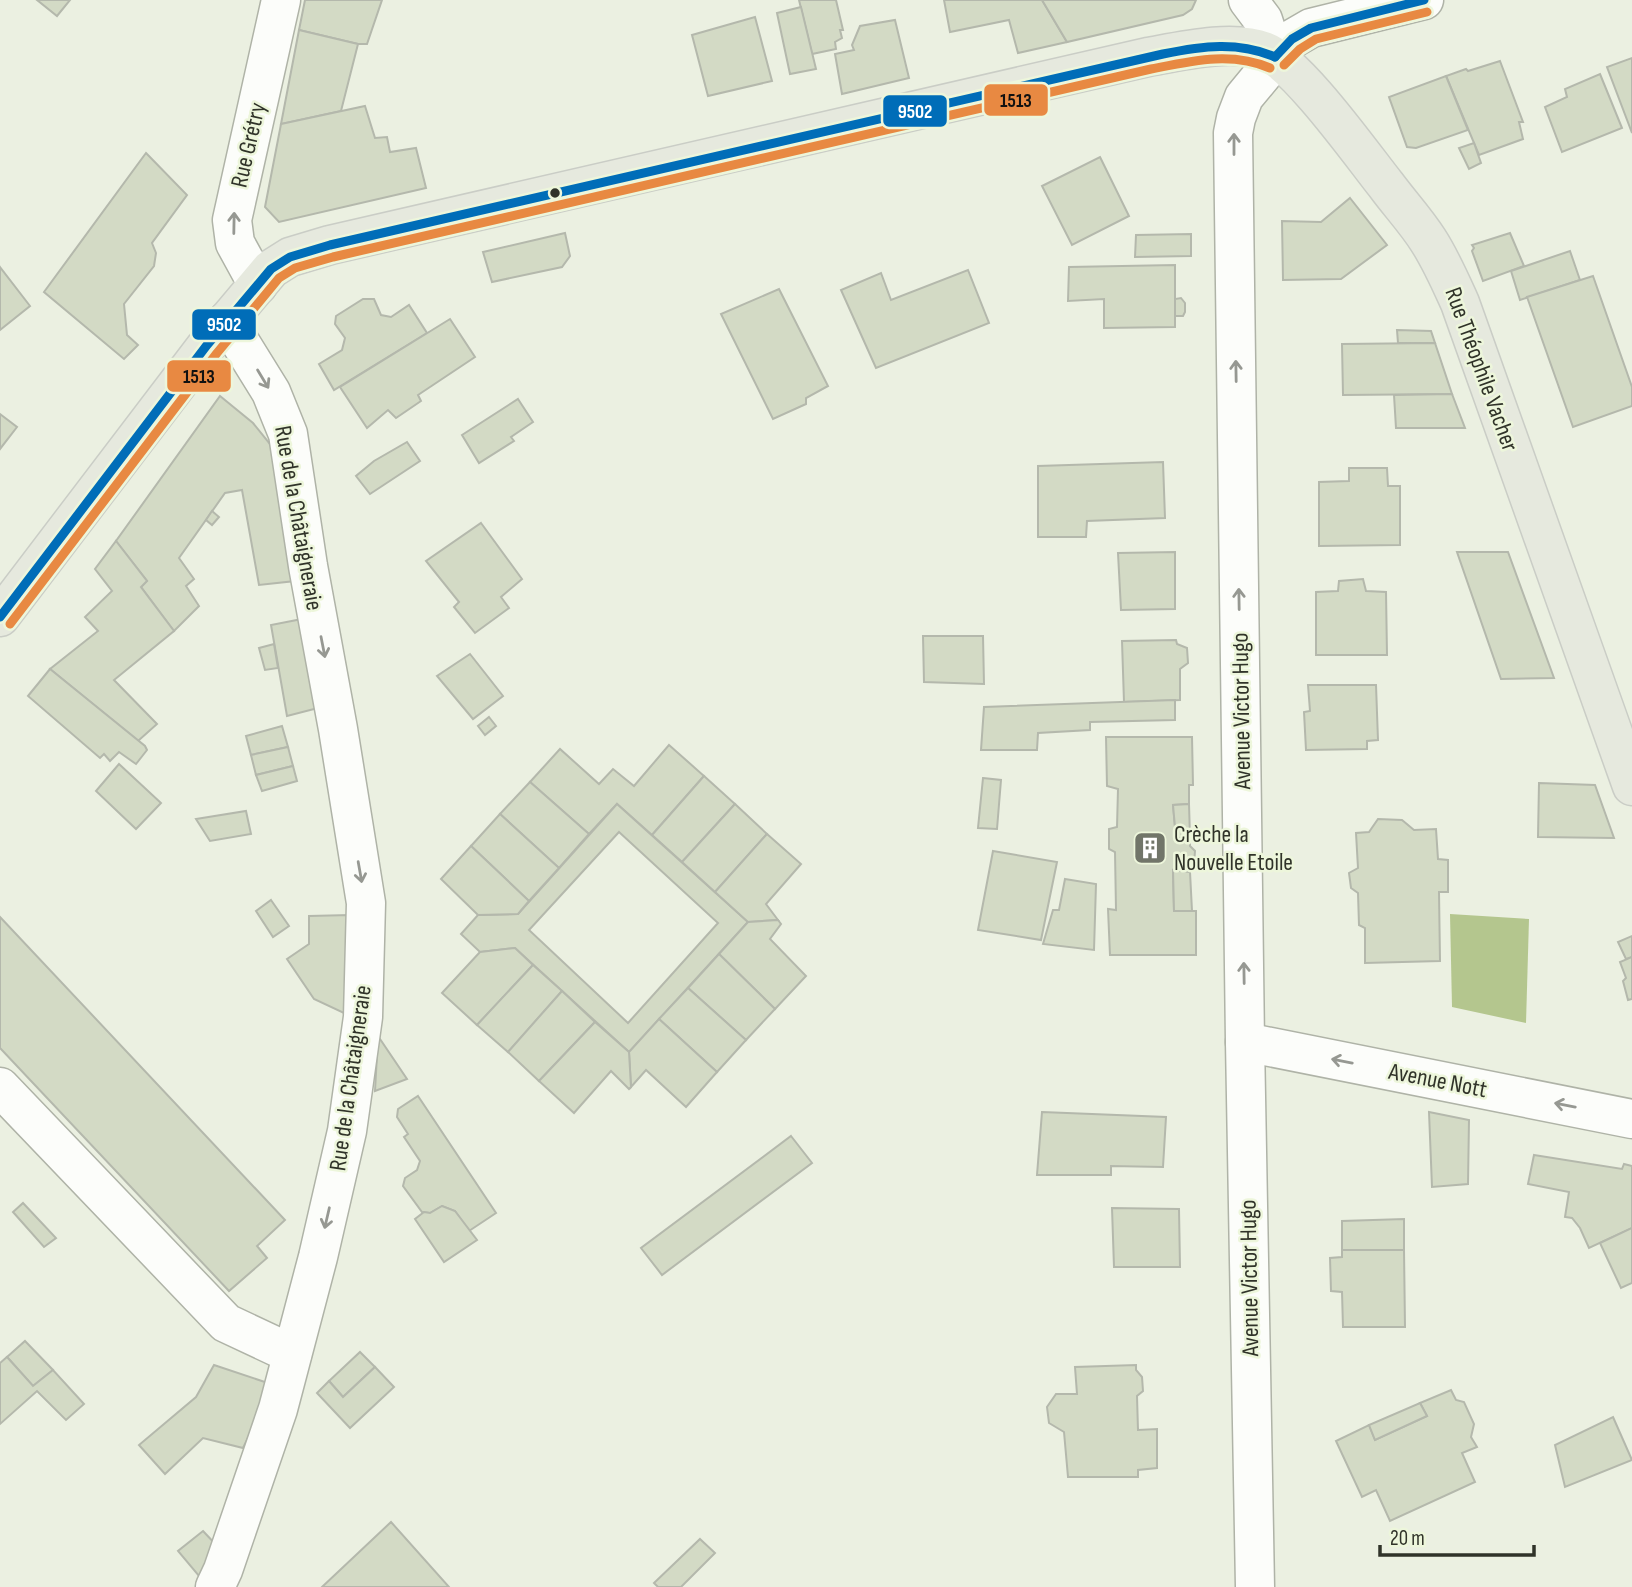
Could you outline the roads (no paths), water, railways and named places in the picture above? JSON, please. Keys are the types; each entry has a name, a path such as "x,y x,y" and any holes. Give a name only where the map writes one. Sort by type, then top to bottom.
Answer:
{"main road":[{"path":"0,617 227,321 271,269 281,262 304,252 1148,57 1225,47 1264,51 1275,57"},
{"name":"Rue Théophile Vacher","path":"1275,57 1296,75 1340,128 1427,238 1444,267 1464,316 1632,786"}],"street":[{"name":"Rue Grétry","path":"258,285 235,243 232,220 281,0"},
{"name":"Rue Théophile Vacher","path":"1248,0 1263,20 1275,57"},
{"name":"Avenue Victor Hugo","path":"1255,1587 1233,133 1244,97 1292,39 1311,27 1424,0"},
{"name":"Rue de la Châtaigneraie","path":"215,1587 278,1409 318,1257 347,1131 363,1017 366,903 288,434 271,392 227,321"},
{"name":"Avenue Nott","path":"1245,1042 1632,1119"},
{"path":"0,1087 226,1323 292,1354"}],"place":[{"name":"Crèche la Nouvelle Etoile","path":"1150,848"}]}
